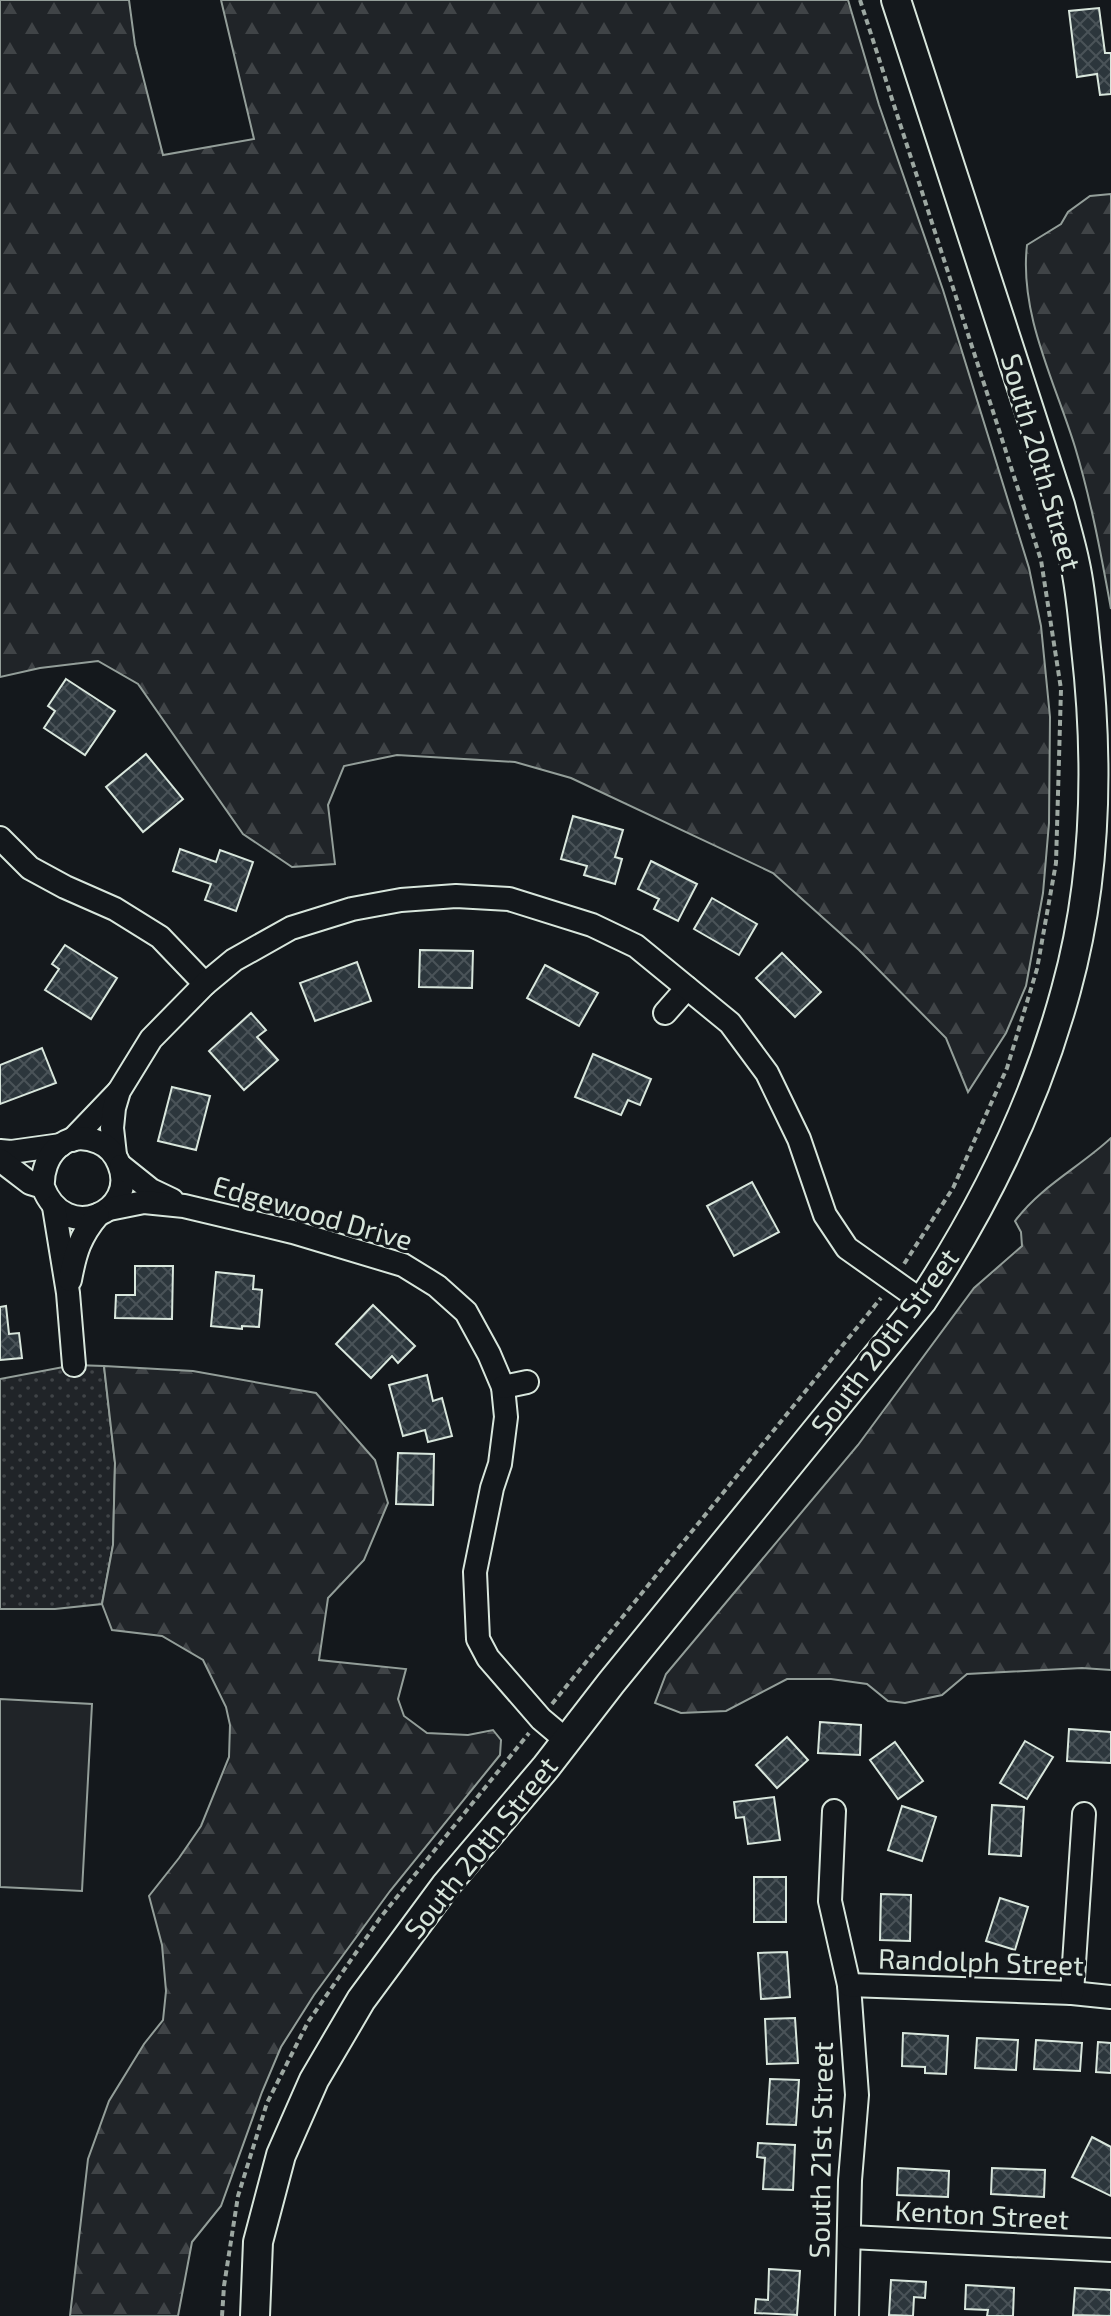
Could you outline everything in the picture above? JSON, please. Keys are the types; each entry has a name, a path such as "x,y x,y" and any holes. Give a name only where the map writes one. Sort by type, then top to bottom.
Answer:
{"main road":[{"name":"South 20th Street","path":"255,2316 258,2242 281,2155 314,2080 361,2000 446,1885 922,1301 958,1246 989,1188 1049,1045 1067,988 1080,930 1090,853 1095,777 1092,702 1075,564 1060,505 896,0"}],"street":[{"path":"0,838 30,868 115,909 160,937 205,984"},
{"path":"184,1206 144,1202 87,1218 75,1218 54,1207 47,1198 42,1175 51,1153 119,1091 151,1039 205,984 234,960 291,928 352,909 401,900 456,896 509,899 592,925 636,946 730,1023 767,1073 799,1139 825,1215 847,1248 922,1301"},
{"path":"665,1013 687,988"},
{"path":"68,1293 75,1255 85,1230 116,1200 121,1189 112,1128 119,1091"},
{"path":"0,1151 35,1150 84,1138 96,1141 107,1146 118,1161 151,1190 184,1206"},
{"path":"0,1160 30,1183 43,1187"},
{"name":"Edgewood Drive","path":"184,1206 293,1232 403,1265 437,1286 466,1312 503,1387 506,1417 500,1464 475,1572 478,1639 488,1658 541,1719 566,1740"},
{"path":"54,1207 68,1293 74,1365"},
{"path":"503,1387 527,1382"},
{"name":"South 21st Street","path":"834,1811 830,1901 849,1985 857,2095 850,2180 847,2316"},
{"path":"1072,1993 1084,1814"},
{"name":"Randolph Street","path":"849,1985 1111,1997"},
{"name":"Kenton Street","path":"850,2237 1111,2250"}],"path":[{"path":"222,2316 238,2196 267,2103 308,2022 380,1918 886,1292 953,1188 1007,1068 1037,969 1056,863 1061,689 1041,560 860,0"}],"green space":[{"path":"0,0 129,0 135,45 163,155 254,139 221,0 848,0 879,105 943,290 1029,568 1041,626 1050,717 1049,823 1043,893 1026,986 1006,1033 968,1092 946,1038 859,950 773,873 571,778 515,762 397,755 344,766 328,805 335,864 292,867 243,834 138,684 98,661 40,668 0,677"},
{"path":"1111,194 1111,609 1086,487 1033,322 1026,271 1027,245 1061,224 1068,212 1090,196"},
{"path":"1111,1138 1111,1670 1082,1668 967,1674 942,1695 905,1703 888,1701 867,1684 831,1679 787,1679 726,1711 681,1713 655,1703 666,1674 858,1445 974,1288 1022,1246 1021,1232 1015,1221 1037,1197"},
{"path":"74,1365 104,1366 115,1463 113,1545 102,1604 55,1609 0,1609 0,1379"},
{"path":"104,1366 193,1371 316,1393 375,1460 388,1503 364,1560 328,1598 319,1660 406,1669 398,1699 404,1716 427,1733 468,1735 493,1730 501,1740 500,1755 390,1891 314,1995 281,2047 221,2206 192,2242 178,2316 70,2316 88,2159 109,2101 144,2044 163,2020 166,1991 162,1945 149,1896 201,1826 229,1757 230,1725 226,1707 203,1660 162,1636 112,1630 102,1604 113,1545 115,1463"},
{"path":"0,1699 92,1704 82,1891 0,1887"}],"building":[{"path":"1099,8 1105,53 1111,53 1111,94 1100,95 1097,74 1077,77 1069,11"},
{"path":"66,679 115,711 85,755 44,728 55,711 48,706"},
{"path":"146,754 183,799 143,832 106,787"},
{"path":"573,816 623,830 615,857 622,859 615,884 584,875 587,866 561,859"},
{"path":"180,849 216,862 220,850 253,862 236,911 205,900 211,884 173,871"},
{"path":"651,861 697,884 678,921 654,909 659,899 638,889"},
{"path":"712,898 757,924 739,955 694,929"},
{"path":"65,945 117,978 91,1019 45,990 59,969 52,964"},
{"path":"420,950 473,951 472,988 419,987"},
{"path":"782,953 821,992 795,1017 756,978"},
{"path":"357,962 371,1001 315,1021 300,983"},
{"path":"545,965 598,993 579,1026 527,998"},
{"path":"251,1013 266,1030 257,1037 278,1060 244,1090 209,1051"},
{"path":"42,1048 56,1083 0,1104 0,1065"},
{"path":"593,1054 651,1079 640,1105 628,1100 621,1115 575,1097"},
{"path":"172,1087 210,1096 196,1150 158,1141"},
{"path":"752,1182 779,1232 734,1256 707,1206"},
{"path":"135,1266 173,1266 172,1319 115,1318 116,1295 135,1295"},
{"path":"216,1272 254,1276 253,1289 262,1290 259,1327 211,1326"},
{"path":"373,1305 415,1346 398,1363 392,1356 371,1378 336,1344"},
{"path":"6,1306 9,1334 19,1333 22,1358 0,1360 0,1307"},
{"path":"427,1375 433,1401 442,1398 452,1436 428,1442 425,1430 403,1436 389,1385"},
{"path":"398,1453 434,1454 433,1505 396,1504"},
{"path":"820,1722 861,1725 860,1755 818,1753"},
{"path":"1069,1729 1111,1732 1111,1763 1067,1761"},
{"path":"787,1737 808,1760 777,1788 756,1765"},
{"path":"1025,1741 1053,1757 1027,1799 1000,1783"},
{"path":"895,1742 923,1781 898,1799 870,1760"},
{"path":"774,1797 780,1840 748,1844 744,1817 736,1818 734,1802"},
{"path":"992,1805 1024,1807 1021,1856 989,1854"},
{"path":"902,1806 936,1817 922,1861 888,1850"},
{"path":"754,1877 786,1877 786,1922 754,1922"},
{"path":"881,1894 911,1895 910,1941 880,1940"},
{"path":"1000,1898 1028,1907 1015,1950 986,1941"},
{"path":"787,1952 790,1997 761,1999 758,1953"},
{"path":"795,2018 798,2063 767,2064 765,2019"},
{"path":"903,2033 948,2036 946,2074 925,2073 925,2067 902,2066"},
{"path":"977,2038 1018,2040 1016,2070 975,2068"},
{"path":"1036,2040 1082,2043 1080,2071 1034,2069"},
{"path":"1098,2042 1111,2043 1111,2073 1096,2072"},
{"path":"770,2079 799,2080 796,2125 767,2124"},
{"path":"1092,2137 1111,2147 1111,2196 1072,2177"},
{"path":"758,2143 795,2145 793,2190 763,2189 765,2158 757,2157"},
{"path":"898,2168 949,2171 948,2197 897,2195"},
{"path":"992,2168 1045,2170 1044,2197 991,2194"},
{"path":"769,2269 800,2271 797,2315 755,2313 756,2299 768,2300"},
{"path":"891,2280 926,2282 925,2298 914,2297 913,2316 889,2315"},
{"path":"966,2285 1014,2288 1013,2316 987,2316 988,2310 965,2309"},
{"path":"1075,2288 1111,2290 1111,2316 1073,2315"}]}
